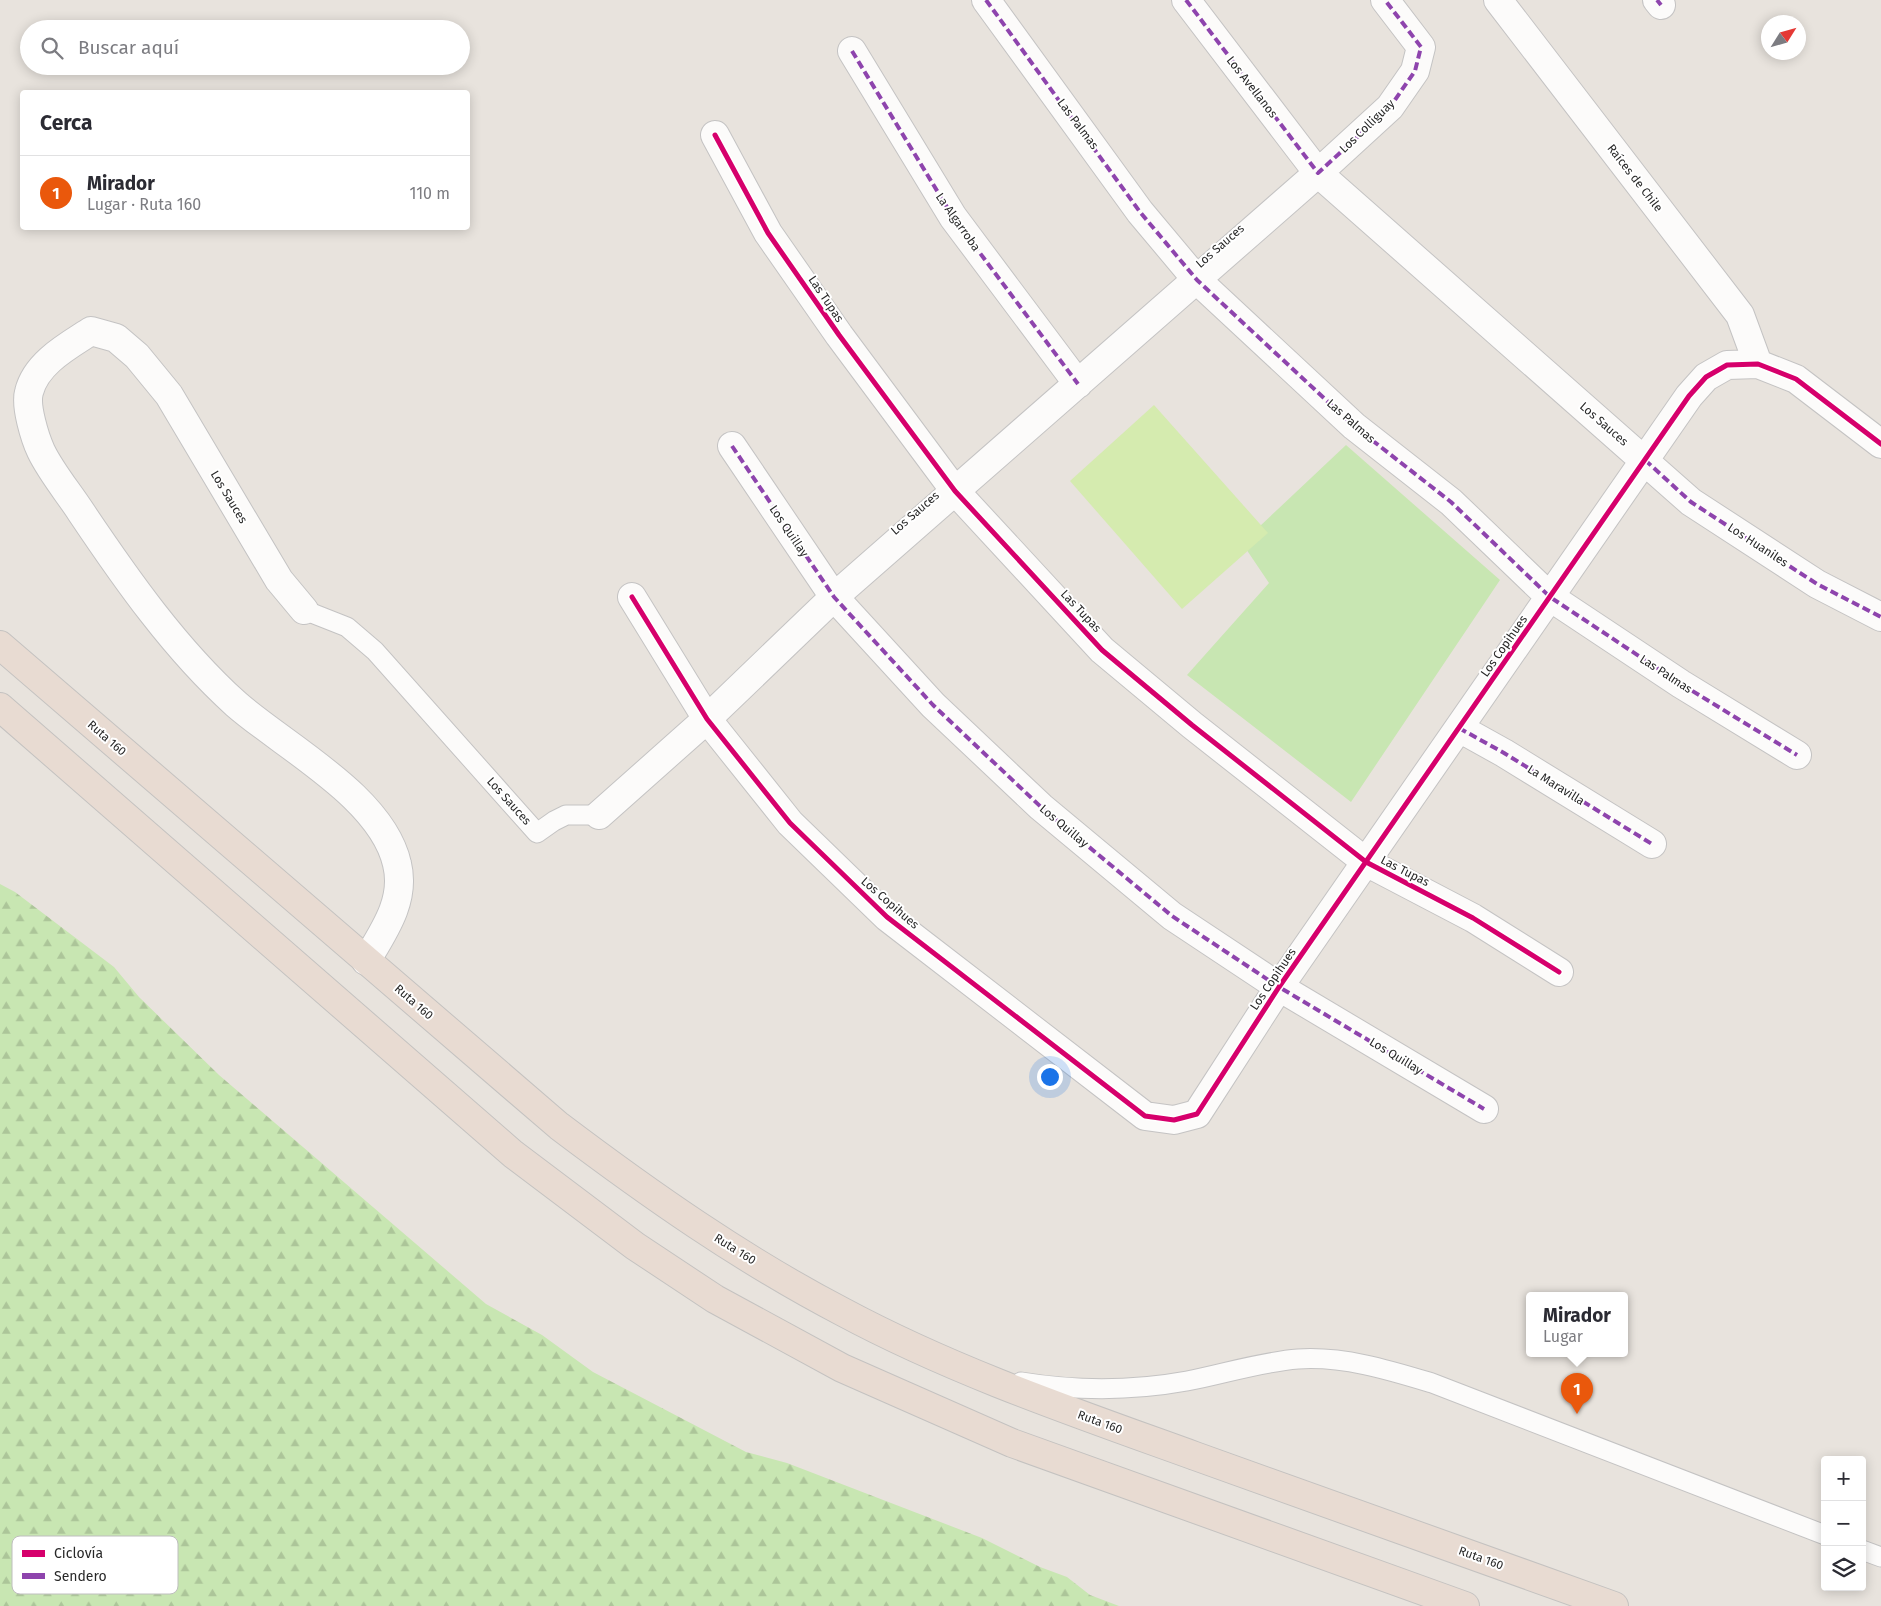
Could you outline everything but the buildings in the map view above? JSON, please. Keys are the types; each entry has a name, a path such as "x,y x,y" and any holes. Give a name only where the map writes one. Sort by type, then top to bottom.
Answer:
{"highway":[{"path":"0,639 28,671"},
{"name":"Ruta 160","path":"0,646 559,1126 665,1203 734,1248 842,1312 926,1353 978,1375 1120,1429 1614,1606"},
{"path":"0,707 513,1154 634,1246 716,1299 842,1368 1012,1443 1465,1606"}],"street":[{"name":"Las Palmas","path":"986,0 1140,212 1197,280 1354,426 1451,502 1550,597 1681,684 1797,755"},
{"name":"Los Avellanos","path":"1186,0 1318,173"},
{"name":"Los Colliguay","path":"1318,173 1390,107 1415,71 1420,47 1385,0"},
{"name":"Raíces de Chile","path":"1498,0 1740,315 1758,364"},
{"name":"La Algarroba","path":"852,52 953,217 1078,384"},
{"name":"Las Tupas","path":"715,135 768,233 839,335 955,491 1102,650 1192,725 1366,862 1473,918 1559,972"},
{"name":"Los Sauces","path":"599,815 707,719 834,597 1318,173 1645,460"},
{"name":"Los Sauces","path":"304,610 278,580 169,395 138,356 116,338 91,331 68,346 42,367 28,393 32,429 41,452 113,560 194,663 237,704 357,799 383,829 397,863 399,889 392,918 366,961"},
{"name":"Los Copihues","path":"632,597 707,719 790,823 887,917 1145,1116 1174,1120 1197,1114 1279,987 1645,460 1690,396 1706,377 1726,366 1758,364 1796,380 1881,444"},
{"name":"Los Quillay","path":"732,446 834,597 933,705 1041,807 1172,916 1279,987 1484,1109"},
{"name":"Los Huaniles","path":"1645,460 1691,502 1818,584 1881,617"},
{"name":"La Maravilla","path":"1459,728 1504,753 1652,844"}],"lane":[{"name":"Los Sauces","path":"304,610 347,627 375,651 537,833 566,815 599,815"},
{"path":"978,1375 1048,1387 1120,1389 1187,1381 1299,1359 1358,1363 1394,1371 1432,1383 1821,1533"},
{"path":"1866,1551 1881,1557"}],"green space":[{"path":"1154,405 1268,533 1182,609 1070,481"},
{"path":"1346,445 1500,580 1351,802 1187,675 1269,583 1242,543"},
{"path":"0,884 15,892 114,967 139,997 219,1075 486,1304 542,1335 593,1372 746,1452 787,1463 982,1538 1040,1567 1067,1577 1090,1595 1119,1606 0,1606"}],"marked path":[{"path":"986,0 1140,212 1197,280 1354,426 1451,502 1550,597 1681,684 1797,755"},
{"path":"1186,0 1318,173 1390,107 1415,71 1421,47 1385,0"},
{"path":"1657,0 1661,5"},
{"path":"852,51 953,217 1078,384"},
{"path":"732,446 834,597 933,705 1041,807 1172,916 1279,987 1484,1109"},
{"path":"1645,460 1691,502 1817,584 1881,617"},
{"path":"1459,728 1504,753 1652,844"}],"cycle path":[{"path":"715,135 768,233 839,335 955,491 1102,650 1192,725 1366,862 1473,918 1559,972"},
{"path":"632,597 707,719 790,823 887,917 1145,1116 1174,1120 1197,1114 1279,987 1689,396 1706,377 1727,365 1758,364 1796,379 1881,444"}],"place":[{"name":"Mirador","path":"1577,1414"}]}
